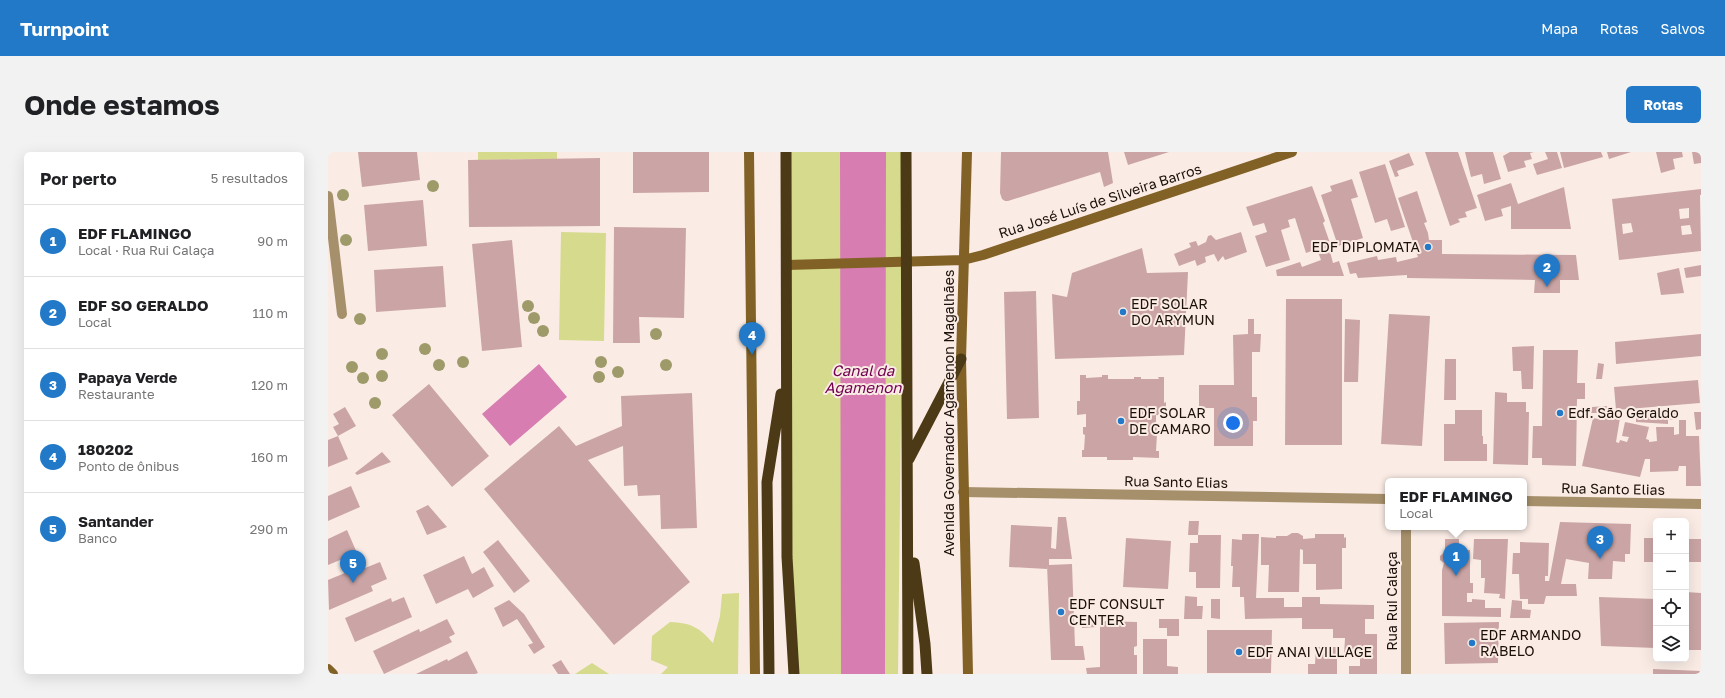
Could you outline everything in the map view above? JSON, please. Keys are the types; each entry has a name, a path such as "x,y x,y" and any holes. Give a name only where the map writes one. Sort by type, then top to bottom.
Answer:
{"highway":[{"path":"786,152 788,557 794,674"},
{"path":"906,152 908,674"},
{"path":"908,461 961,359"},
{"path":"769,674 767,482 786,362"},
{"path":"908,525 924,638 927,674"}],"main road":[{"path":"750,152 755,674"},
{"name":"Avenida Governador Agamenon Magalhães","path":"967,152 961,359 968,674"},
{"name":"Rua José Luís de Silveira Barros","path":"787,265 810,263 963,260 983,255 1292,152"},
{"path":"328,669 333,674"}],"street":[{"path":"328,196 342,314"},
{"name":"Rua Santo Elias","path":"963,492 1385,499"},
{"name":"Rua Santo Elias","path":"1527,501 1701,504"},
{"name":"Rua Rui Calaça","path":"1406,530 1406,674"}],"green space":[{"path":"478,152 557,152 557,159 478,160"},
{"path":"786,152 904,152 898,674 791,674"},
{"path":"561,232 606,233 604,341 559,340"},
{"path":"739,593 738,674 661,674 668,667 651,660 652,636 670,622 684,623 699,630 713,643 720,616 722,594"},
{"path":"592,663 609,674 575,674"}],"water":[{"name":"Canal da Agamenon","path":"840,152 886,152 885,674 841,674"},
{"path":"539,364 567,397 510,446 482,414"}],"building":[{"path":"358,152 417,152 420,180 362,187"},
{"path":"633,152 709,152 709,192 633,193"},
{"path":"1001,152 1108,152 1113,183 1104,187 1100,172 1005,201 1002,199 1000,193"},
{"path":"1124,152 1169,152 1128,165"},
{"path":"1425,152 1458,152 1477,208 1465,212 1467,217 1458,219 1460,222 1450,226"},
{"path":"1465,152 1493,152 1501,179 1484,184 1482,174 1471,177"},
{"path":"1510,152 1534,152 1530,153 1532,159 1524,161 1526,167 1508,172 1503,156"},
{"path":"1545,152 1557,152 1562,168 1537,175 1533,164 1548,159"},
{"path":"1560,152 1601,152 1603,157 1564,168"},
{"path":"1607,152 1631,152 1609,159"},
{"path":"1656,152 1682,152 1683,157 1673,159 1675,169 1661,173"},
{"path":"1692,152 1701,152 1701,163 1694,164"},
{"path":"1409,153 1414,165 1397,171 1399,176 1395,177 1389,161"},
{"path":"600,158 600,226 469,227 468,160"},
{"path":"1385,164 1405,227 1391,231 1387,219 1375,223 1359,172"},
{"path":"1352,179 1358,197 1351,199 1363,238 1338,246 1321,195 1332,191 1330,186"},
{"path":"1511,183 1518,204 1564,187 1571,229 1511,229 1511,206 1501,209 1503,216 1485,221 1477,195"},
{"path":"1312,186 1325,221 1323,223 1330,243 1328,244 1333,263 1339,261 1344,276 1277,276 1276,270 1300,262 1302,267 1321,260 1317,249 1306,253 1295,218 1288,220 1290,227 1281,230 1290,260 1266,267 1255,236 1267,232 1264,223 1253,226 1246,207"},
{"path":"1701,189 1701,251 1619,260 1612,199","holes":["1689,208 1689,218 1680,219 1679,209","1631,223 1633,232 1623,234 1622,224","1690,225 1692,234 1682,235 1681,226"]},
{"name":"EDF DIPLOMATA","path":"1417,191 1427,222 1424,223 1429,240 1442,240 1442,254 1576,255 1579,280 1560,280 1560,293 1534,293 1535,280 1407,278 1407,275 1358,278 1356,273 1350,274 1347,263 1377,256 1378,260 1396,257 1397,262 1418,257 1398,198"},
{"path":"423,200 427,246 368,251 364,205"},
{"path":"614,227 686,228 684,318 639,317 640,343 613,343"},
{"path":"1241,232 1247,252 1225,260 1223,256 1218,262 1214,254 1205,257 1206,262 1197,266 1195,260 1179,266 1174,254 1191,247 1189,243 1196,241 1198,246 1206,242 1208,236 1211,235 1216,240"},
{"path":"512,240 522,347 482,351 472,244"},
{"path":"1142,248 1147,273 1188,272 1184,355 1055,359 1052,294 1067,297 1072,273"},
{"path":"1701,265 1701,276 1686,278 1684,268"},
{"path":"443,266 446,307 376,312 374,270"},
{"path":"1679,268 1684,293 1661,295 1657,273"},
{"path":"1036,291 1039,418 1007,419 1004,292"},
{"path":"1286,299 1342,299 1342,445 1285,445"},
{"path":"1389,314 1430,316 1422,446 1381,444"},
{"path":"1248,319 1254,319 1254,334 1261,334 1260,352 1252,352 1252,397 1257,397 1257,421 1253,421 1253,446 1214,446 1214,408 1199,408 1199,385 1234,385 1233,335 1248,334"},
{"path":"1345,319 1360,320 1358,382 1344,382"},
{"path":"1701,334 1701,356 1616,364 1615,342"},
{"path":"1534,346 1533,389 1522,389 1521,371 1513,371 1512,347"},
{"name":"Edf. São Geraldo","path":"1543,350 1578,350 1577,383 1585,383 1585,399 1577,399 1576,466 1542,465 1542,458 1532,458 1533,426 1542,426"},
{"path":"1445,359 1456,359 1456,400 1444,400"},
{"path":"1598,363 1604,364 1602,379 1596,379"},
{"name":"EDF SOLAR DE CAMARO","path":"1080,375 1086,375 1086,378 1108,375 1108,379 1134,379 1134,377 1141,377 1141,379 1159,379 1158,377 1164,377 1164,403 1166,402 1166,416 1156,415 1156,427 1159,427 1159,434 1157,434 1156,451 1159,451 1159,458 1133,457 1133,460 1107,460 1107,457 1082,457 1085,435 1083,434 1083,427 1086,427 1086,414 1077,415 1077,401 1080,401"},
{"path":"1698,380 1700,403 1616,410 1614,387"},
{"path":"429,384 489,456 452,487 392,415"},
{"path":"1495,392 1507,393 1507,402 1526,402 1526,412 1529,412 1528,465 1493,464"},
{"path":"692,393 697,528 661,529 660,495 638,496 637,485 624,486 623,446 588,460 690,582 614,645 484,489 559,426 576,446 622,426 621,396"},
{"path":"1607,406 1606,413 1591,413 1592,407"},
{"path":"345,407 356,426 338,436 333,427 339,424 333,414"},
{"path":"1455,410 1482,410 1482,436 1483,444 1487,444 1487,461 1444,461 1444,424 1455,424"},
{"path":"1694,412 1701,412 1701,429 1696,430"},
{"path":"1636,413 1675,413 1675,419 1668,420 1668,424 1636,422"},
{"path":"1605,415 1620,418 1616,442 1619,443 1620,440 1627,442 1629,437 1622,436 1625,422 1649,427 1646,439 1649,440 1649,442 1657,441 1656,427 1674,427 1674,435 1679,434 1679,420 1686,420 1686,436 1699,436 1701,486 1686,486 1686,466 1679,466 1678,471 1650,472 1650,459 1645,459 1640,477 1582,466 1593,418 1605,420"},
{"path":"338,436 348,459 328,467 328,440"},
{"path":"382,452 391,462 357,475 355,473"},
{"path":"351,486 360,507 328,521 328,496"},
{"path":"428,505 447,527 427,535 416,511"},
{"path":"1058,517 1066,517 1072,559 1049,559 1049,565 1072,564 1075,646 1083,646 1085,660 1051,660 1047,565 1047,569 1009,567 1011,525 1052,527 1051,548 1056,549"},
{"path":"1189,521 1199,521 1198,535 1188,535"},
{"path":"1560,522 1631,524 1630,554 1625,554 1625,562 1613,561 1612,579 1588,579 1589,563 1566,559 1561,584 1576,584 1577,596 1546,596 1544,604 1528,604 1528,599 1520,599 1519,574 1512,574 1513,553 1520,553 1520,542 1549,543 1548,576 1545,576 1545,581 1549,581"},
{"path":"347,530 357,553 328,565 328,539"},
{"path":"1292,533 1298,533 1303,536 1303,539 1315,538 1315,534 1344,534 1344,538 1346,537 1346,548 1342,548 1342,589 1316,590 1316,564 1303,564 1303,550 1300,549 1299,592 1268,592 1269,565 1261,565 1261,537 1276,538 1276,536 1287,536"},
{"path":"1242,534 1259,534 1256,598 1284,598 1284,607 1302,607 1302,597 1320,597 1320,604 1374,605 1374,619 1365,619 1365,634 1377,634 1377,674 1349,674 1349,666 1360,666 1360,656 1344,656 1345,638 1333,638 1333,629 1302,629 1302,618 1245,619 1244,597 1240,597 1240,587 1232,587 1233,566 1231,566 1232,539 1242,540"},
{"path":"1198,535 1221,535 1220,588 1196,588 1196,572 1189,572 1190,543 1198,543"},
{"path":"1126,538 1171,541 1168,589 1123,587"},
{"path":"1644,538 1653,538 1653,562 1644,562"},
{"path":"1445,539 1459,539 1459,550 1470,550 1470,583 1473,583 1473,593 1467,593 1467,602 1472,602 1472,599 1485,600 1485,608 1501,608 1501,617 1442,616 1442,570 1444,563 1440,560 1440,556 1445,552"},
{"path":"1474,539 1508,539 1505,599 1499,598 1500,594 1484,593 1485,578 1481,578 1481,560 1473,559"},
{"path":"1689,539 1701,539 1701,562 1689,562"},
{"path":"498,540 530,581 514,593 483,552"},
{"path":"464,556 472,574 484,567 494,586 473,598 468,589 436,604 423,575"},
{"path":"380,562 387,579 371,586 373,591 329,610 328,580 364,565 365,568"},
{"path":"1689,592 1701,593 1701,650 1689,650"},
{"path":"1185,596 1197,597 1197,606 1203,606 1202,619 1184,619"},
{"path":"404,597 412,617 355,642 345,618 391,598 392,602"},
{"path":"1599,597 1653,599 1653,648 1601,646"},
{"path":"1211,599 1220,599 1220,619 1211,618"},
{"path":"509,600 524,614 545,647 534,654 528,645 533,643 517,619 503,627 494,608"},
{"path":"1512,600 1522,601 1522,609 1531,610 1530,618 1510,618"},
{"path":"447,619 455,634 449,637 452,642 384,674 373,651 419,629 420,632"},
{"path":"1159,619 1179,619 1179,636 1167,636 1167,628 1159,628"},
{"path":"1081,620 1096,620 1096,627 1082,628"},
{"path":"1100,621 1137,622 1137,646 1134,647 1134,655 1137,655 1137,674 1087,674 1086,668 1100,667"},
{"name":"EDF ARMANDO RABELO","path":"1499,622 1498,663 1445,664 1444,623"},
{"name":"EDF ANAI VILLAGE","path":"1207,630 1272,630 1271,673 1207,673"},
{"path":"1143,639 1167,639 1167,666 1178,667 1178,674 1143,674"},
{"name":"EDF ANAI VILLAGE","path":"1316,647 1337,647 1337,674 1308,674 1308,664 1315,664"},
{"path":"467,651 478,673 416,674 447,659 448,661"},
{"path":"561,660 570,674 558,674 552,665"},
{"path":"1653,669 1701,671 1701,674 1653,674"}],"place":[{"name":"EDF DIPLOMATA","path":"1428,247"},
{"name":"EDF SO GERALDO","path":"1547,287"},
{"name":"EDF SOLAR DO ARYMUN","path":"1123,312"},
{"name":"180202","path":"752,355"},
{"name":"Edf. São Geraldo","path":"1560,413"},
{"name":"EDF SOLAR DE CAMARO","path":"1121,421"},
{"name":"Papaya Verde","path":"1600,559"},
{"name":"EDF FLAMINGO","path":"1456,576"},
{"name":"Santander","path":"353,583"},
{"name":"EDF CONSULT CENTER","path":"1061,612"},
{"name":"EDF ARMANDO RABELO","path":"1472,643"},
{"name":"EDF ANAI VILLAGE","path":"1239,652"}]}
